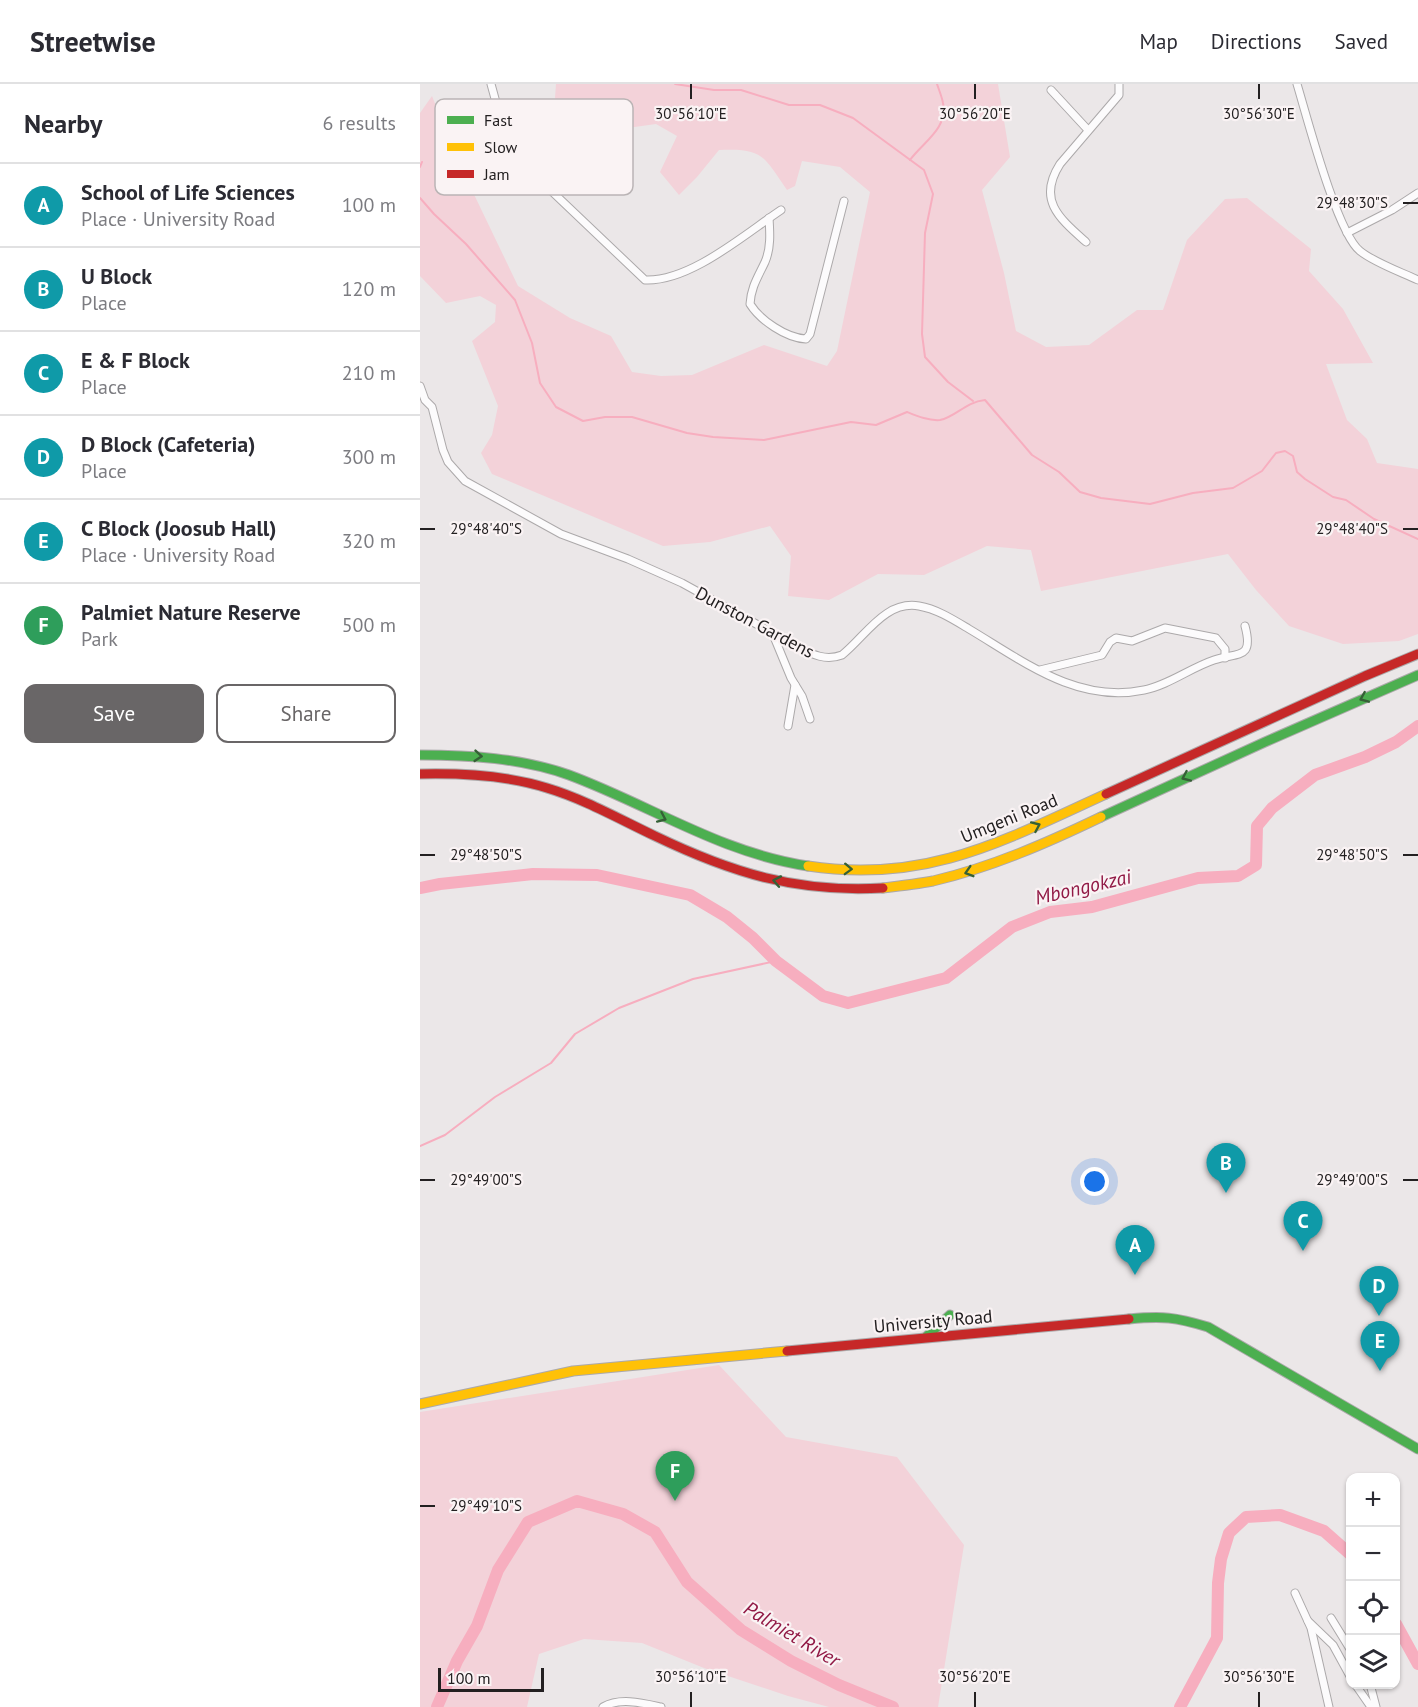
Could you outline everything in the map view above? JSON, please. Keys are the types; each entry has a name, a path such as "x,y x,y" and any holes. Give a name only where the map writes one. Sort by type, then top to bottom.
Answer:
{"main road":[{"name":"Umgeni Road","path":"420,755 457,754 493,757 535,765 577,779 715,842 753,855 830,869 882,871 971,853 993,845 1418,654"},
{"name":"Umgeni Road","path":"420,774 466,773 546,788 579,800 695,856 775,881 816,887 893,889 924,884 996,864 1284,733 1418,675"},
{"path":"926,1337 950,1315"},
{"name":"University Road","path":"420,1404 573,1371 1161,1316 1209,1326 1418,1449"}],"street":[{"path":"491,84 495,99"},
{"path":"1086,242 1056,214 1051,191 1053,174 1119,95 1119,84"},
{"path":"1297,84 1347,233 1360,251 1418,280"},
{"path":"1051,90 1088,130"},
{"path":"1347,233 1392,210 1418,193"},
{"path":"556,195 645,280 668,277 702,262 734,244 781,210"},
{"path":"769,218 769,244 766,260 753,284 750,304 754,311 774,326 787,334 806,339 810,334 822,293 844,201"},
{"name":"Dunston Gardens","path":"420,386 425,400 432,407 442,450 455,472 465,481 561,534 628,559 682,583 808,653 825,658 834,658 848,651 890,611 906,606 919,606 952,619 1074,687 1095,692 1124,693 1147,690 1205,663 1245,652 1248,643 1245,626"},
{"path":"1040,670 1102,655 1110,642 1116,638 1132,640 1165,628 1216,638 1225,649 1225,658"},
{"path":"772,632 802,696 810,719"},
{"path":"788,726 795,685"},
{"path":"1295,1593 1308,1621 1329,1707"},
{"path":"1331,1618 1346,1642"},
{"path":"1308,1621 1332,1645 1346,1669"},
{"path":"1359,1689 1371,1707"},
{"path":"1371,1689 1376,1707"},
{"path":"603,1707 610,1703 625,1702 661,1707"}],"shaded area":[{"path":"556,84 998,84 1010,157 982,190 1004,273 1016,331 1046,347 1089,345 1137,310 1163,310 1187,240 1225,199 1247,198 1311,249 1309,271 1343,309 1373,363 1326,364 1347,420 1367,439 1377,463 1418,469 1418,634 1399,641 1343,644 1289,626 1256,590 1228,554 1041,591 1031,550 987,546 924,575 878,574 829,600 788,596 791,556 770,526 710,542 663,546 492,474 481,453 492,435 498,406 472,341 495,322 496,305 480,296 446,303 420,276 420,113 432,96 435,104 435,195 474,195 518,286 570,318 611,336 632,372 661,376 692,375 764,345 827,366 837,351 870,192 840,167 802,161 795,186 787,190 761,156 745,151 719,150 679,195 660,172 677,136 656,124 633,127 633,99 555,98"},
{"path":"719,1365 786,1437 897,1457 964,1545 938,1707 829,1707 704,1668 642,1643 584,1639 539,1654 527,1707 420,1707 420,1412"}],"waterway":[{"path":"675,84 714,90 741,90 789,105 820,105 853,118 924,170 933,194 925,233 922,334 925,357 948,382 973,401"},
{"path":"910,160 938,128 942,120 943,103 937,84"},
{"path":"420,167 422,162"},
{"path":"420,198 466,244 515,300 532,343 540,383 556,407 583,421 605,417 632,417 687,433 764,440 851,422 876,425 907,412 927,419 940,420 978,401 985,400 1032,455 1059,472 1080,492 1101,498 1150,504 1193,493 1233,488 1262,471 1276,453 1285,451 1293,456 1297,472 1305,479 1333,497 1346,500 1374,519 1418,539"},
{"name":"Mbongokzai","path":"420,888 533,874 597,875 690,895 727,917 776,961 823,996 848,1003 946,978 1012,927 1050,912 1092,907 1198,878 1238,876 1256,865 1257,826 1272,808 1315,775 1365,757 1396,742 1418,726"},
{"path":"420,1146 445,1135 495,1097 551,1063 575,1034 619,1008 693,979 776,961"},
{"name":"Palmiet River","path":"437,1707 457,1661 477,1626 498,1570 528,1522 577,1501 623,1514 655,1532 687,1582 741,1630 791,1661 839,1685 893,1707"},
{"name":"Palmiet River","path":"1180,1707 1217,1638 1218,1583 1221,1559 1229,1533 1246,1517 1280,1515 1324,1531 1346,1550"},
{"name":"Palmiet River","path":"1400,1631 1418,1664"}],"traffic: fast":[{"path":"1101,817 1418,675"},
{"path":"420,755 514,761 551,769 599,787 745,851 808,866"},
{"path":"926,1337 950,1315"},
{"path":"1129,1319 1169,1318 1208,1327 1418,1449"}],"traffic: slow":[{"path":"808,866 850,870 890,869 927,864 998,842 1106,794"},
{"path":"883,888 933,881 977,869 1040,845 1101,817"},
{"path":"420,1404 573,1371 787,1351"}],"traffic: jam":[{"path":"1106,794 1418,654"},
{"path":"420,774 484,776 516,780 547,788 588,804 683,849 766,878 822,887 883,888"},
{"path":"787,1351 1129,1319"}],"place":[{"name":"U Block","path":"1226,1193"},
{"name":"E & F Block","path":"1303,1251"},
{"name":"School of Life Sciences","path":"1135,1275"},
{"name":"D Block (Cafeteria)","path":"1379,1316"},
{"name":"C Block (Joosub Hall)","path":"1380,1371"},
{"name":"Palmiet Nature Reserve","path":"675,1501"}]}
